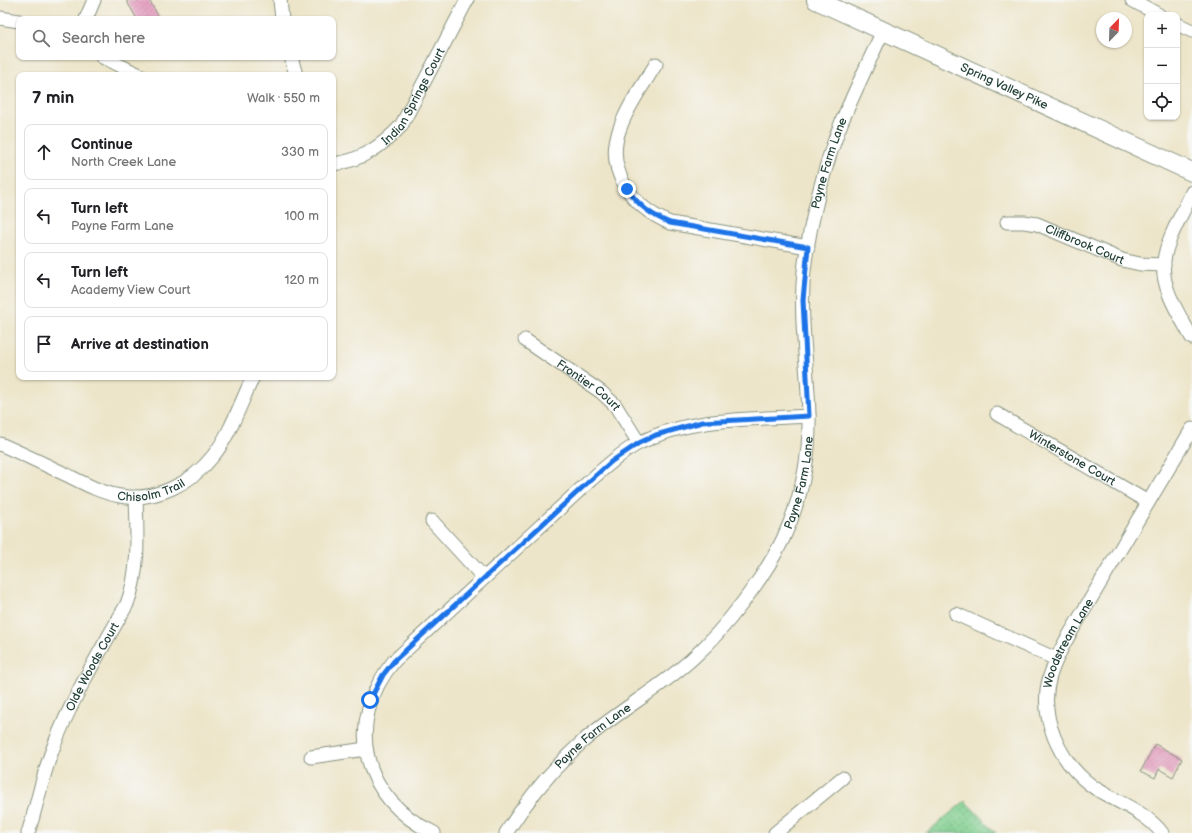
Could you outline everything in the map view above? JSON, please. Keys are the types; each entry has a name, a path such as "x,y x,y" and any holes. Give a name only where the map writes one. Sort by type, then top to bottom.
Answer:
{"street":[{"path":"87,16 94,0"},
{"path":"280,0 282,16"},
{"name":"Indian Springs Court","path":"336,163 364,156 388,139 401,126 466,0"},
{"name":"Spring Valley Pike","path":"816,0 1192,172"},
{"path":"1132,0 1154,12"},
{"path":"0,18 16,21"},
{"path":"1180,25 1192,31"},
{"name":"Payne Farm Lane","path":"506,833 530,798 560,763 608,722 689,661 718,631 737,609 765,569 782,541 791,519 804,475 809,416 803,300 808,247 832,148 842,121 883,31"},
{"path":"108,60 134,72"},
{"path":"292,60 295,72"},
{"path":"656,64 624,117 616,142 616,160 621,178 634,200 655,217 670,223 808,247"},
{"path":"1192,192 1166,250 1164,265 1165,278 1171,295 1192,338"},
{"name":"Cliffbrook Court","path":"1007,222 1037,224 1122,260 1140,264 1164,265"},
{"name":"Frontier Court","path":"525,340 601,392 615,405 639,443"},
{"name":"Chisolm Trail","path":"0,444 100,490 120,496 136,497 163,492 179,485 201,470 214,455 222,443 251,380"},
{"name":"Winterstone Court","path":"997,414 1148,502"},
{"path":"434,833 404,815 385,795 375,778 366,749 365,719 370,700 383,675 394,661 607,466 639,443 675,429 702,422 809,416"},
{"name":"Woodstream Lane","path":"1162,833 1140,813 1092,786 1080,776 1059,750 1049,722 1047,704 1050,677 1056,659 1192,429"},
{"name":"Olde Woods Court","path":"28,833 51,752 64,721 78,691 127,604 132,592 137,550 136,497"},
{"path":"432,521 484,578"},
{"path":"956,614 1056,659"},
{"path":"311,757 366,749"},
{"path":"774,833 842,778"}],"green space":[{"path":"965,801 996,833 926,833"}],"building":[{"path":"126,0 149,0 158,16 135,16"},
{"path":"1155,744 1182,759 1173,777 1159,769 1155,778 1141,771"}],"route":[{"path":"370,700 383,675 394,661 584,486 623,453 656,435 702,422 809,416 803,331 804,271 808,247 670,223 655,217 644,210 634,200 627,189"}]}
